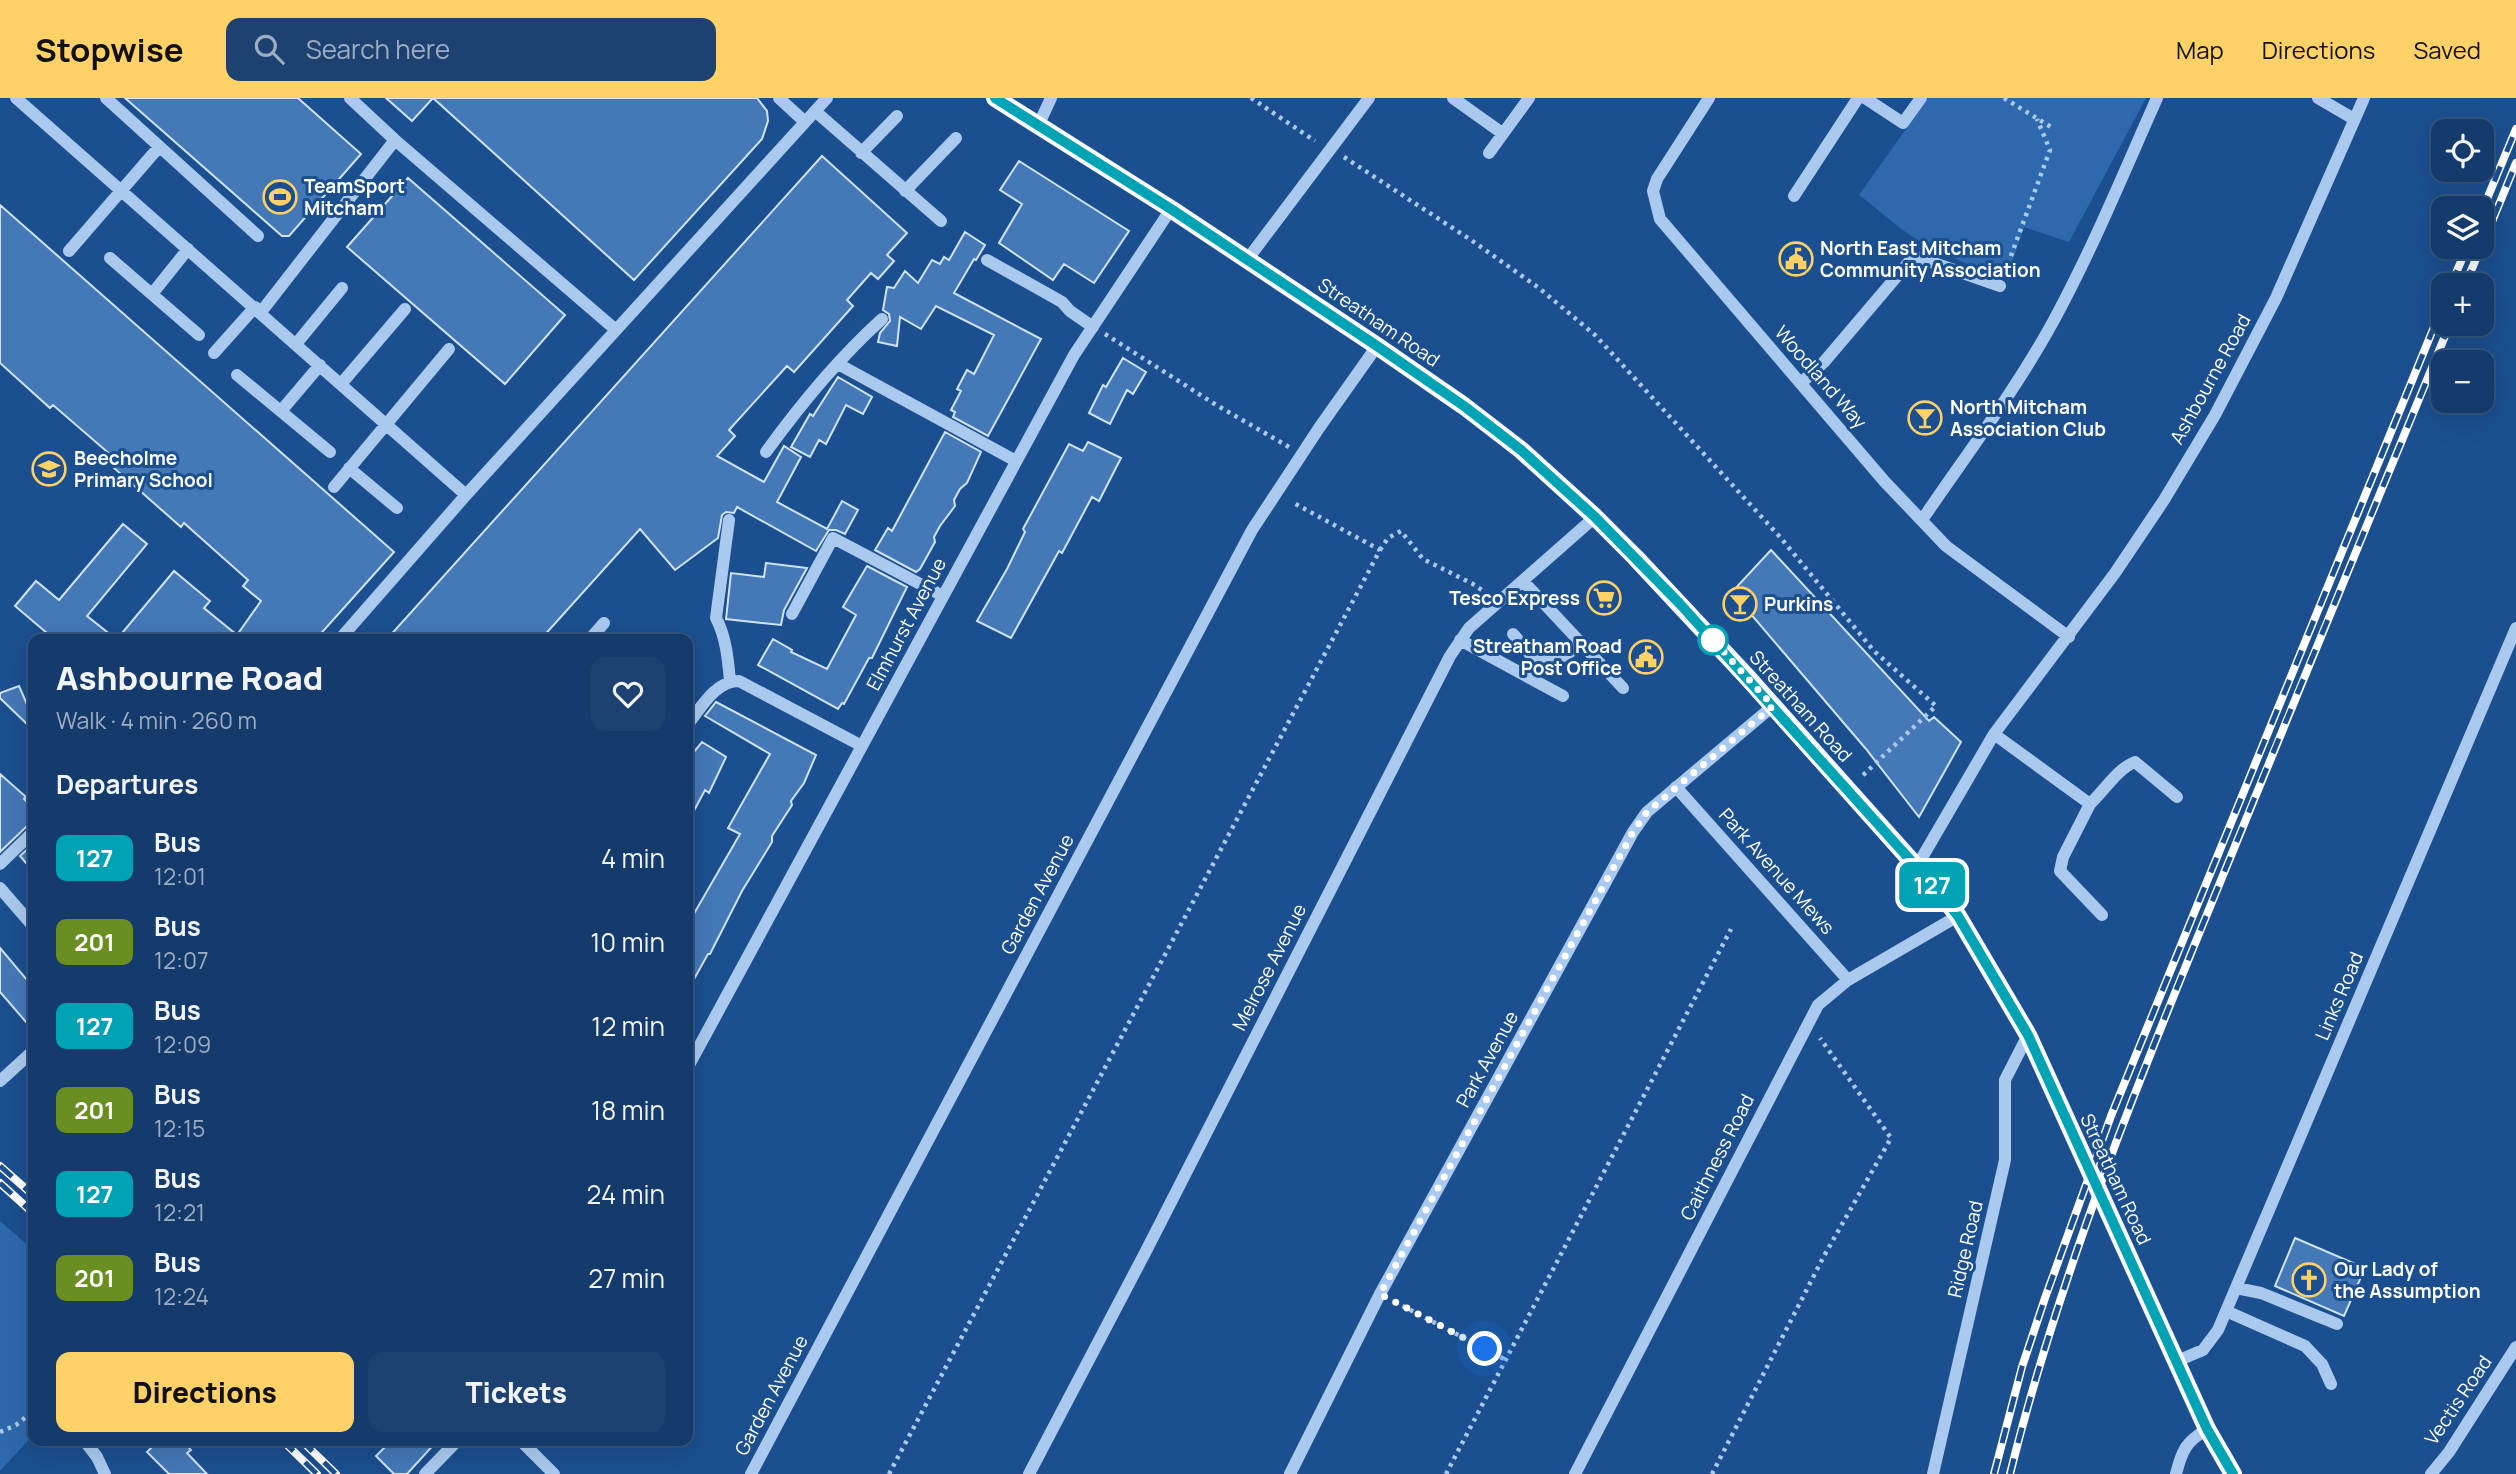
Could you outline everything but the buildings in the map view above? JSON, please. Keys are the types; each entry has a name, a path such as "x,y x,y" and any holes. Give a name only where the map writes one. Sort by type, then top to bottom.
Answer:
{"main road":[{"name":"Streatham Road","path":"995,98 1171,209 1464,406 1511,443 1595,517 1773,706 1958,916 2028,1035 2207,1429 2233,1474"}],"street":[{"path":"16,98 466,495"},
{"path":"106,98 258,236"},
{"path":"350,98 616,330"},
{"path":"779,98 805,122"},
{"path":"344,634 466,495 827,98"},
{"path":"1039,124 1051,98"},
{"path":"1247,260 1368,98"},
{"path":"1453,98 1502,133"},
{"path":"1489,153 1528,98"},
{"name":"Woodland Way","path":"1709,98 1657,179 1653,191 1660,219 1885,482 1922,520 1955,553 2069,637"},
{"path":"1794,196 1858,98"},
{"path":"1866,98 1903,123 1921,98"},
{"path":"1922,520 2054,320 2105,216 2157,98"},
{"path":"2318,98 2354,119"},
{"name":"Ashbourne Road","path":"1916,868 1994,734 2069,637 2164,500 2222,403 2276,298 2364,98"},
{"path":"815,111 940,221"},
{"path":"861,153 897,116"},
{"path":"905,191 956,138"},
{"path":"214,353 258,310 395,140"},
{"path":"69,251 159,147"},
{"name":"Elmhurst Avenue","path":"693,1058 1074,355 1171,209"},
{"path":"152,294 188,249"},
{"path":"1801,383 1824,362 1914,256 2000,286"},
{"path":"110,258 199,335"},
{"path":"987,260 1062,302 1093,327"},
{"path":"296,344 342,288"},
{"path":"341,384 405,309"},
{"path":"766,452 838,364 882,319"},
{"name":"Garden Avenue","path":"751,1474 1245,542 1275,493 1377,346"},
{"path":"334,487 449,349"},
{"path":"838,364 1016,461"},
{"path":"281,411 320,365"},
{"path":"237,374 330,452"},
{"path":"349,468 397,508"},
{"name":"Melrose Avenue","path":"1029,1474 1460,640 1494,605 1595,517"},
{"path":"729,520 716,618 722,628 730,681"},
{"path":"792,614 833,538 943,596"},
{"path":"1523,581 1623,688"},
{"path":"594,634 604,623"},
{"name":"Links Road","path":"2177,1362 2203,1350 2210,1343 2226,1311 2516,628"},
{"path":"1513,634 1536,659 1543,660 1559,658 1583,643"},
{"path":"1460,640 1563,696"},
{"path":"693,718 715,691 730,681 748,684 862,746"},
{"name":"Park Avenue","path":"1290,1474 1380,1294 1633,832 1647,812 1773,706"},
{"path":"1994,734 2090,804"},
{"path":"2102,915 2060,871 2063,857 2090,804 2107,788 2122,766 2135,762 2177,797"},
{"name":"Park Avenue Mews","path":"1676,787 1849,980"},
{"path":"0,864 28,837"},
{"path":"0,890 28,921"},
{"name":"Caithness Road","path":"1575,1474 1818,1005 1849,980 1958,916"},
{"name":"Ridge Road","path":"1933,1474 2005,1160 2005,1080 2028,1035"},
{"path":"0,1081 28,1056"},
{"path":"2236,1288 2261,1293 2337,1324"},
{"path":"2226,1311 2305,1346 2322,1364 2331,1384"},
{"name":"Vectis Road","path":"2431,1474 2449,1452 2516,1347"},
{"path":"2176,1474 2183,1451 2190,1440 2207,1429"},
{"path":"89,1446 105,1474"},
{"path":"425,1474 452,1446"},
{"path":"526,1446 554,1474"}],"path":[{"path":"1251,98 1471,240 1539,288 1595,335 1780,537 1874,651 1936,706 1848,790"},
{"path":"2004,98 2051,127"},
{"path":"2000,286 2050,150 2038,120"},
{"path":"1093,327 1213,403 1302,454"},
{"path":"1275,493 1380,550"},
{"path":"889,1474 1388,538 1401,531 1423,559 1473,584 1486,594 1494,605"},
{"path":"1446,1474 1731,929"},
{"path":"1712,1474 1824,1255 1891,1138 1809,1021"},
{"path":"1380,1294 1506,1360"},
{"path":"0,1432 28,1415"}],"shaded area":[{"path":"1928,98 2146,98 2069,242 2024,227 2007,278 1969,265 1928,246 1859,195"},
{"path":"0,1221 28,1246 28,1440 0,1471"}],"railway":[{"path":"2488,196 2516,129"},
{"path":"2494,217 2516,163"},
{"path":"2456,273 2462,259"},
{"path":"2470,273 2476,259"},
{"path":"1994,1474 2022,1367 2111,1116 2431,334"},
{"path":"2010,1474 2030,1399 2077,1249 2131,1102 2445,336"},
{"path":"0,1166 28,1191"},
{"path":"0,1183 28,1208"},
{"path":"288,1446 317,1474"},
{"path":"307,1446 336,1474"}],"bus line":[{"name":"127","path":"995,98 1280,281 1464,406 1521,450 1635,557 1761,693 1958,916 2028,1035 2207,1429 2233,1474"}],"place":[{"name":"TeamSport Mitcham","path":"280,197"},
{"name":"North East Mitcham Community Association","path":"1796,259"},
{"name":"North Mitcham Association Club","path":"1925,418"},
{"name":"Beecholme Primary School","path":"49,469"},
{"name":"Tesco Express","path":"1604,598"},
{"name":"Purkins","path":"1740,604"},
{"name":"Streatham Road Post Office","path":"1646,657"},
{"name":"Our Lady of the Assumption","path":"2309,1280"}],"route":[{"path":"1485,1349 1380,1294 1633,832 1647,812 1773,706 1713,640"}]}
